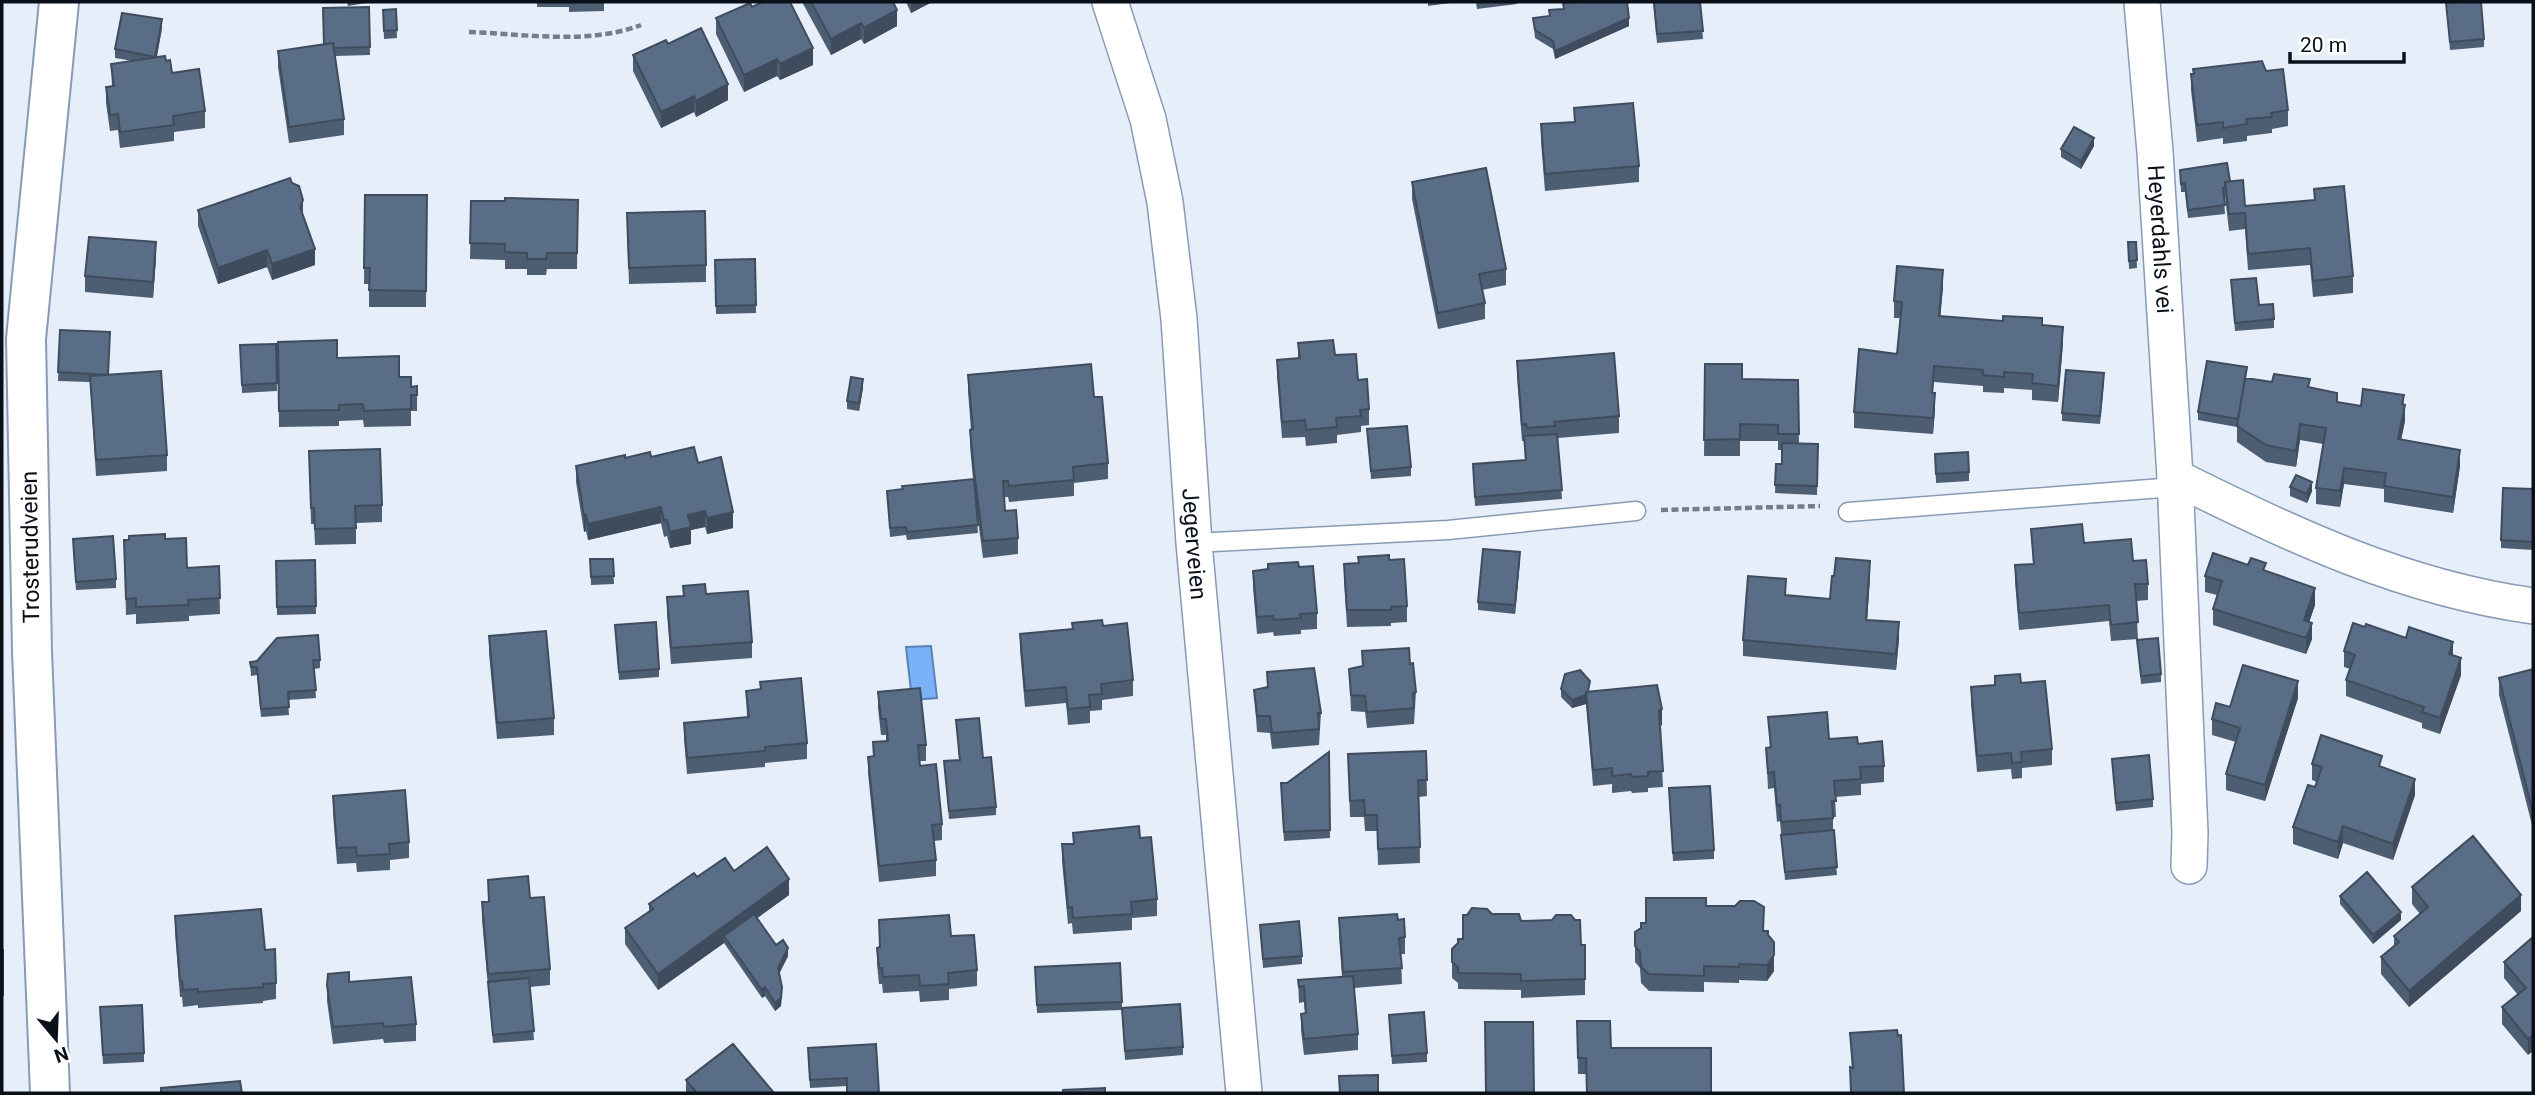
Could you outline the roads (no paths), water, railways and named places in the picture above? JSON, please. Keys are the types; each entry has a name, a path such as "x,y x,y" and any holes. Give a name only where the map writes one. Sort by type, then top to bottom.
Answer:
{"street":[{"name":"Trosterudveien","path":"50,1093 32,651 26,340 59,2"},
{"name":"Jegerveien","path":"1110,2 1148,119 1165,202 1179,319 1194,543 1244,1093"},
{"name":"Heyerdahls vei","path":"2142,2 2155,152 2175,482 2190,833 2189,866"},
{"path":"2175,482 2283,531 2431,585 2498,601 2533,606"}],"lane":[{"path":"1848,512 2175,482"},
{"path":"1194,543 1448,530 1636,511"}],"water":[{"path":"931,646 937,698 912,700 906,647"}]}
